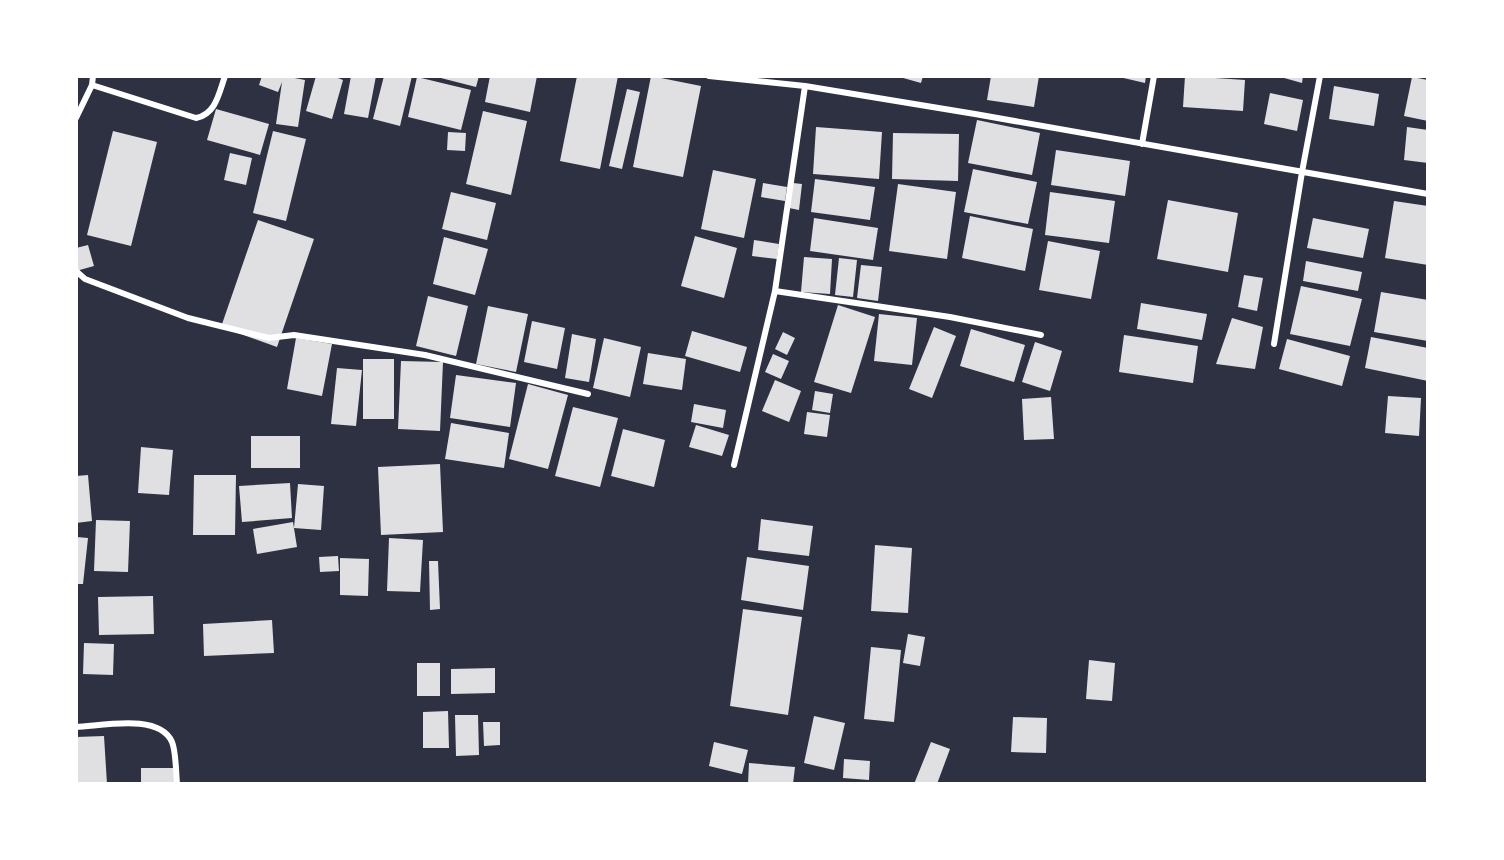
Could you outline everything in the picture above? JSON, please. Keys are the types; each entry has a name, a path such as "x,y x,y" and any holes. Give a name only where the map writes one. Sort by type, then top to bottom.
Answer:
{"street":[{"path":"76,118 92,85 93,76"},
{"path":"92,85 196,118 212,112 225,76"},
{"path":"709,76 805,86 975,114 1428,195"},
{"path":"1142,144 1155,76"},
{"path":"1274,344 1320,76"},
{"path":"734,465 775,291 805,86"},
{"path":"76,271 85,279 188,318 221,327 269,338 294,335 425,355 588,394"},
{"path":"775,291 950,317 1041,335"},
{"path":"76,727 148,723 162,729 172,742 177,783"}],"building":[{"path":"262,76 284,76 305,80 298,127 276,124 282,82 278,92 259,85"},
{"path":"316,76 333,76 343,80 332,119 306,111"},
{"path":"351,76 376,76 368,118 344,114"},
{"path":"384,76 412,76 400,126 373,119"},
{"path":"433,76 479,76 476,87"},
{"path":"490,76 537,76 530,112 485,102"},
{"path":"577,76 618,76 600,169 560,161"},
{"path":"651,76 701,86 683,177 633,167"},
{"path":"896,76 923,76 921,83"},
{"path":"991,76 1039,76 1034,107 987,100"},
{"path":"1115,76 1146,76 1145,83"},
{"path":"1185,76 1245,80 1243,111 1183,107"},
{"path":"1277,76 1303,76 1302,83"},
{"path":"417,77 471,90 461,130 408,117"},
{"path":"1412,77 1428,80 1428,121 1404,116"},
{"path":"1334,86 1379,94 1374,126 1329,119"},
{"path":"627,89 640,92 622,169 609,166"},
{"path":"1270,93 1303,100 1297,131 1264,124"},
{"path":"216,109 269,124 260,155 207,140"},
{"path":"483,111 527,121 511,195 466,184"},
{"path":"977,120 1040,133 1032,175 968,163"},
{"path":"816,127 882,132 879,179 813,174"},
{"path":"1407,127 1428,130 1428,163 1404,160"},
{"path":"113,131 157,142 131,246 87,235"},
{"path":"273,131 306,139 286,221 253,213"},
{"path":"448,132 466,133 465,151 447,150"},
{"path":"893,133 959,134 958,181 892,179"},
{"path":"1056,150 1130,161 1125,196 1051,185"},
{"path":"230,153 252,158 246,185 224,180"},
{"path":"973,169 1037,182 1028,224 964,212"},
{"path":"713,170 756,179 744,238 701,229"},
{"path":"815,179 875,187 870,220 811,212"},
{"path":"763,183 787,187 785,201 761,197"},
{"path":"793,183 802,184 799,210 789,208"},
{"path":"898,184 956,192 947,259 889,251"},
{"path":"451,192 496,203 487,240 442,229"},
{"path":"1050,192 1115,201 1109,243 1045,235"},
{"path":"1168,200 1238,213 1228,272 1157,259"},
{"path":"1394,201 1428,206 1428,265 1385,258"},
{"path":"970,216 1033,229 1025,271 962,258"},
{"path":"814,218 878,228 873,260 810,251"},
{"path":"1313,218 1369,229 1363,258 1307,248"},
{"path":"258,220 314,239 277,347 221,327"},
{"path":"695,236 737,248 724,298 681,286"},
{"path":"444,237 488,249 475,295 433,284"},
{"path":"754,240 779,244 777,259 752,256"},
{"path":"1048,241 1100,251 1091,299 1039,290"},
{"path":"88,245 94,266 76,271 76,248"},
{"path":"804,257 832,259 830,294 801,292"},
{"path":"839,258 857,260 853,297 835,295"},
{"path":"1306,261 1362,272 1358,291 1303,281"},
{"path":"861,265 882,267 878,301 857,298"},
{"path":"1244,275 1263,278 1257,311 1238,307"},
{"path":"1301,286 1362,299 1350,346 1290,334"},
{"path":"1381,292 1428,300 1428,341 1374,332"},
{"path":"428,296 468,306 456,356 416,346"},
{"path":"1141,303 1207,314 1202,340 1137,329"},
{"path":"838,305 875,317 851,393 814,382"},
{"path":"488,306 528,314 516,372 476,364"},
{"path":"879,314 917,318 912,365 874,361"},
{"path":"1232,318 1263,327 1255,369 1216,364"},
{"path":"532,321 565,328 557,369 524,362"},
{"path":"934,327 956,336 932,398 909,389"},
{"path":"971,329 1025,345 1014,382 960,366"},
{"path":"692,331 747,347 740,372 685,356"},
{"path":"783,332 795,338 787,355 775,349"},
{"path":"572,334 596,339 589,382 565,378"},
{"path":"1124,335 1198,346 1193,383 1119,372"},
{"path":"1371,337 1428,348 1428,381 1365,368"},
{"path":"296,338 332,344 322,396 287,389"},
{"path":"604,338 641,347 630,397 593,388"},
{"path":"1287,339 1350,356 1342,386 1279,369"},
{"path":"1035,342 1062,351 1050,391 1022,382"},
{"path":"648,353 686,359 682,390 643,384"},
{"path":"773,354 789,361 781,379 765,372"},
{"path":"363,359 394,359 394,419 363,419"},
{"path":"401,361 443,362 440,431 398,429"},
{"path":"337,368 362,370 356,426 331,424"},
{"path":"456,375 516,383 510,427 450,418"},
{"path":"775,380 801,391 789,422 762,411"},
{"path":"528,384 568,395 548,469 509,459"},
{"path":"815,391 833,394 830,413 812,410"},
{"path":"1388,396 1421,398 1419,436 1385,433"},
{"path":"1051,397 1054,439 1024,440 1022,399"},
{"path":"694,404 726,410 723,428 691,422"},
{"path":"573,407 618,418 600,487 555,476"},
{"path":"807,412 830,415 827,437 804,434"},
{"path":"451,423 509,433 504,468 445,459"},
{"path":"696,425 729,435 722,456 689,447"},
{"path":"623,429 665,440 654,487 611,476"},
{"path":"251,436 300,436 300,468 251,468"},
{"path":"141,447 173,450 169,495 138,493"},
{"path":"440,464 443,532 381,535 378,467"},
{"path":"88,475 92,521 76,523 76,476"},
{"path":"194,475 236,475 235,535 193,535"},
{"path":"290,483 292,518 242,522 239,486"},
{"path":"298,484 324,486 321,530 294,528"},
{"path":"761,519 813,526 809,556 758,550"},
{"path":"96,520 130,521 128,572 94,571"},
{"path":"293,522 297,547 257,554 253,529"},
{"path":"77,537 88,538 83,584 76,584"},
{"path":"389,538 423,540 420,592 387,591"},
{"path":"875,545 912,548 908,613 871,611"},
{"path":"338,556 339,571 320,572 319,557"},
{"path":"747,557 809,566 803,610 741,600"},
{"path":"340,558 369,559 368,596 340,595"},
{"path":"429,561 438,561 440,609 430,610"},
{"path":"153,596 154,634 99,635 98,597"},
{"path":"743,609 802,617 788,715 730,706"},
{"path":"272,620 274,653 204,656 203,624"},
{"path":"908,634 925,637 920,666 903,663"},
{"path":"84,643 114,644 113,675 83,674"},
{"path":"871,647 901,650 894,722 864,719"},
{"path":"1089,660 1115,663 1112,701 1086,699"},
{"path":"417,663 440,663 440,696 417,696"},
{"path":"495,668 495,693 451,694 451,669"},
{"path":"448,711 449,748 423,748 423,712"},
{"path":"455,715 478,715 479,755 456,756"},
{"path":"814,716 845,723 834,770 804,763"},
{"path":"1013,717 1047,718 1046,753 1011,752"},
{"path":"483,722 500,722 500,745 484,746"},
{"path":"104,736 107,784 76,784 76,737"},
{"path":"714,742 748,750 742,774 709,766"},
{"path":"931,742 950,749 937,784 914,784"},
{"path":"844,759 870,761 869,780 843,778"},
{"path":"749,763 795,767 793,784 748,784"},
{"path":"141,768 174,768 174,784 141,784"}]}
